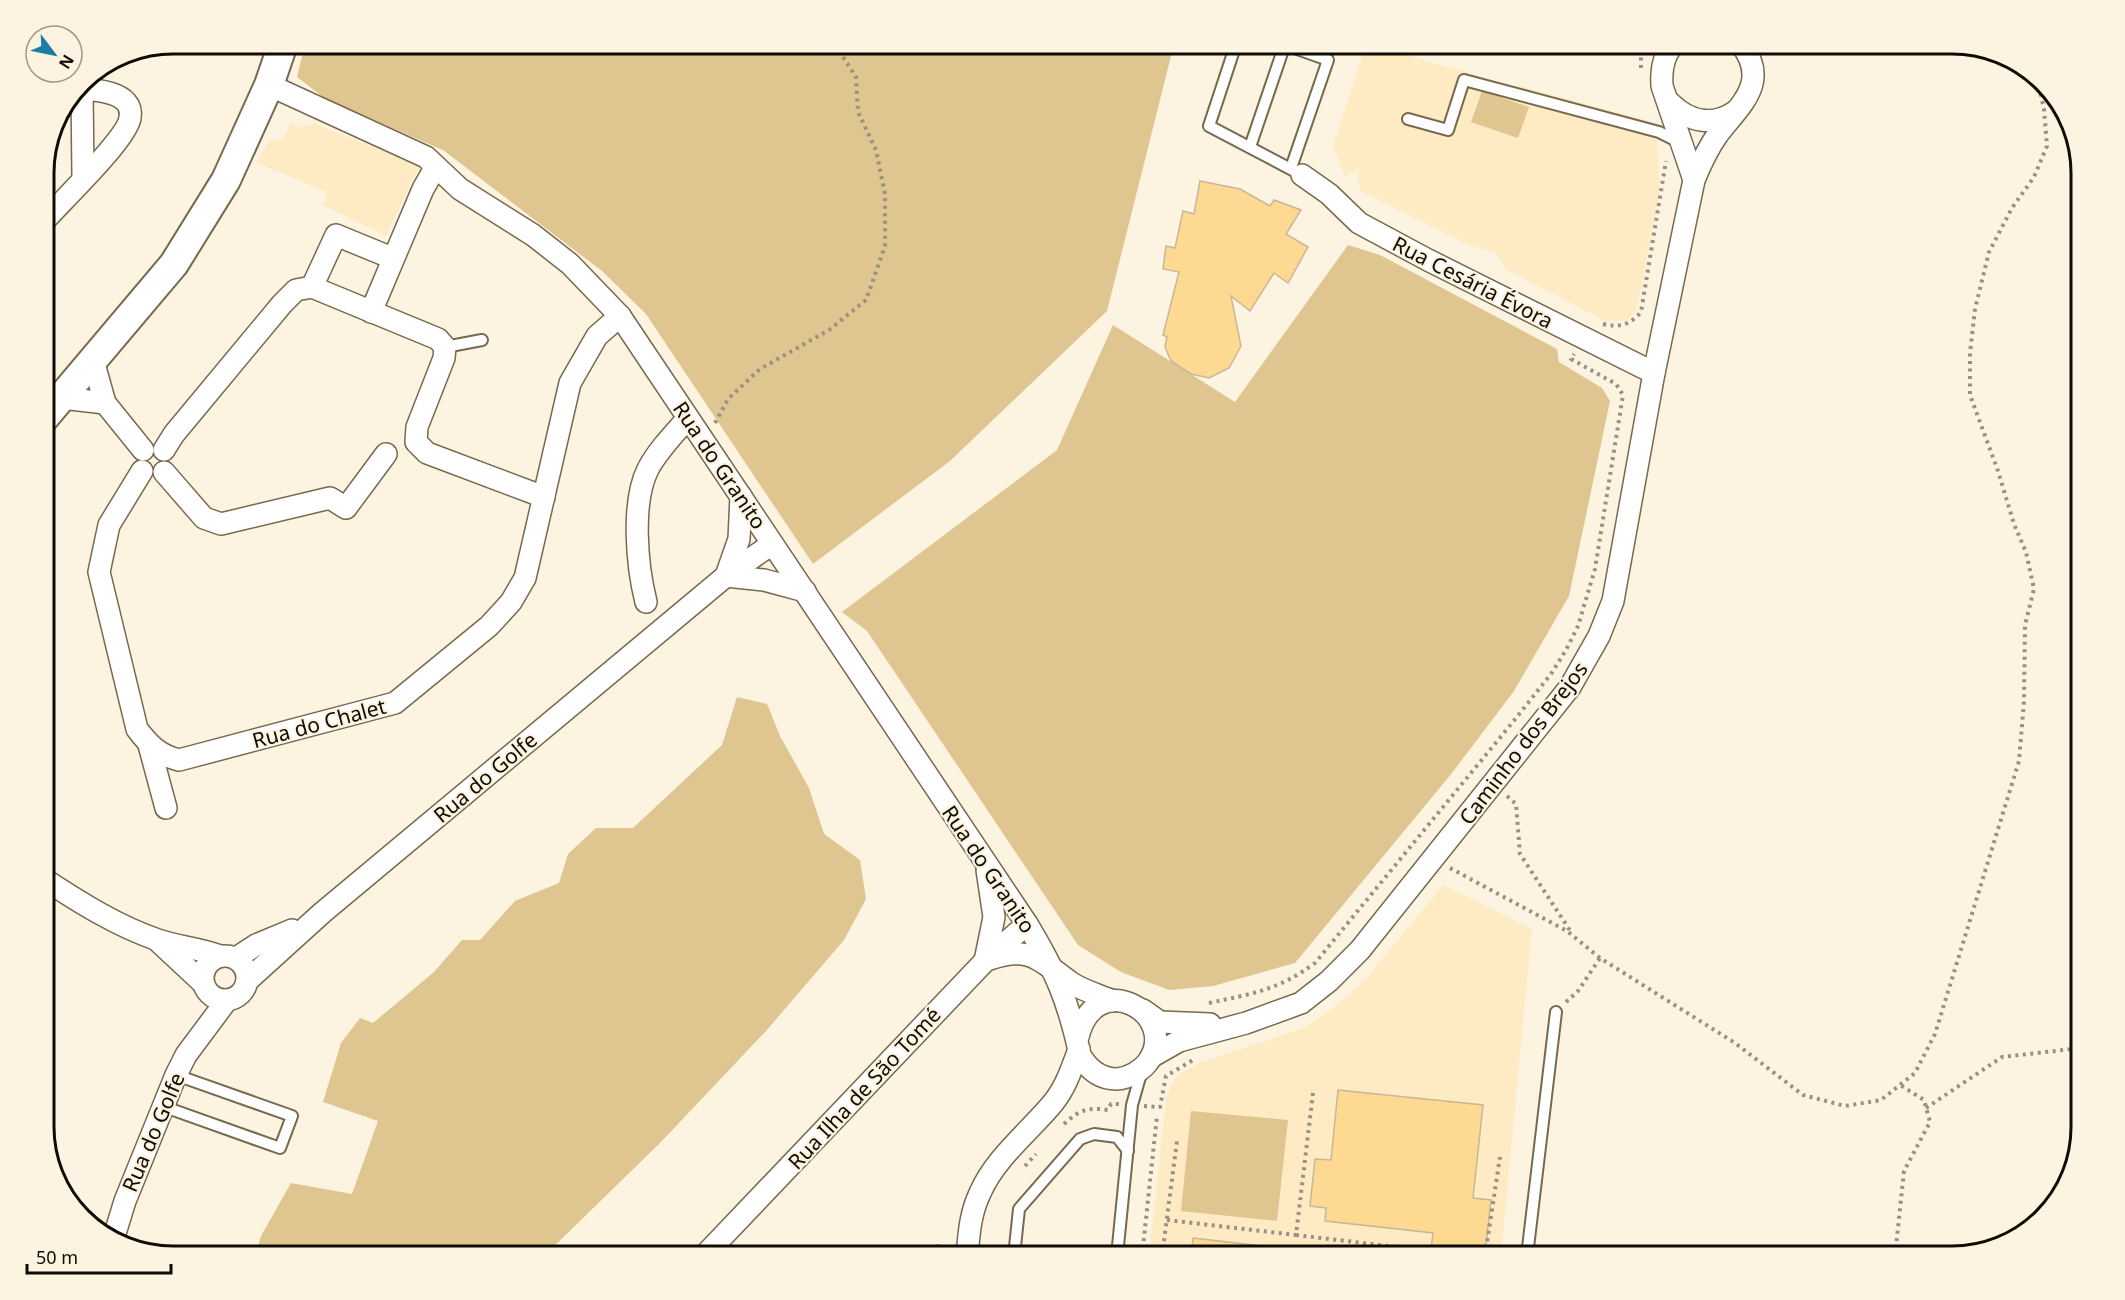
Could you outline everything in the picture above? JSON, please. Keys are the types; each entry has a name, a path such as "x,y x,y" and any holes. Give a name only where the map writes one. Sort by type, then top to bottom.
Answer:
{"main road":[{"path":"54,407 174,264 226,180 269,85 280,54"}],"street":[{"path":"1667,54 1661,75 1662,86 1670,102 1694,180"},
{"name":"Caminho dos Brejos","path":"1147,1062 1179,1041 1246,1023 1301,1003 1329,981 1360,950 1570,687 1599,636 1613,601 1654,373 1694,180 1704,155 1748,97 1753,80 1747,54"},
{"name":"Rua do Granito","path":"269,85 426,157 435,168 460,189 532,235 570,264 620,316 1027,924 1054,968 1067,1000 1078,1045"},
{"path":"54,210 122,136 131,117 129,106 119,96 87,91"},
{"path":"79,100 83,177"},
{"path":"1670,102 1691,119 1711,121 1726,118 1739,109"},
{"path":"371,312 392,258 435,168"},
{"name":"Rua Cesária Évora","path":"1296,171 1329,194 1359,223 1654,373"},
{"path":"164,450 174,434 304,289 336,235 392,258"},
{"path":"304,289 371,312 438,339 445,347 444,358 417,427 416,442 434,455 544,497"},
{"name":"Rua do Chalet","path":"149,745 164,756 179,760 395,703 489,626 511,602 525,578 570,383 597,336 620,316"},
{"path":"93,360 105,403 143,450"},
{"path":"54,408 105,403"},
{"path":"646,602 637,554 642,490 647,471 657,454 688,418"},
{"path":"154,446 164,450 168,461 164,472 153,476 142,471 138,460 143,450 154,446"},
{"path":"164,472 204,518 221,525 330,498 346,508 386,454"},
{"path":"142,471 109,525 99,572 137,729 149,745 166,808"},
{"path":"741,496 739,539 726,576 764,580 805,591"},
{"name":"Rua do Golfe","path":"116,1231 162,1106 213,992 240,994 247,981 321,913 726,576 772,543"},
{"path":"985,961 994,917 986,863"},
{"path":"54,886 91,910 157,940 228,957 245,968 247,981"},
{"path":"213,992 208,963 228,957 321,913"},
{"name":"Rua Ilha de São Tomé","path":"714,1246 985,961 1027,924"},
{"path":"157,940 175,954 213,992"},
{"path":"985,961 1011,951 1033,957 1054,968"},
{"name":"Rua do Granito","path":"1054,968 1072,983 1113,1001"},
{"path":"968,1246 970,1217 980,1192 992,1172 1055,1101 1070,1075 1081,1023 1089,1012 1100,1004 1113,1001 1130,1003 1141,1009 1153,1027 1155,1045 1147,1062 1132,1075 1118,1079 1104,1077 1083,1083 1055,1101"},
{"name":"Caminho dos Brejos","path":"1141,1009 1160,1022 1246,1023"},
{"path":"1078,1045 1084,1062 1104,1077"}],"lane":[{"path":"1233,54 1209,126 1296,171 1328,60 1312,54"},
{"path":"1250,147 1281,54"},
{"path":"1408,118 1448,130 1464,80 1659,132 1684,145"},
{"path":"445,347 482,340"},
{"path":"1528,1246 1556,1012"},
{"path":"1118,1246 1132,1105 1147,1062"},
{"path":"162,1106 280,1148 292,1116 176,1075"},
{"path":"1015,1246 1019,1209 1080,1139 1094,1134 1117,1137 1128,1151"}],"path":[{"path":"704,442 728,399 760,369 829,330 866,300 885,246 885,194 876,150 858,112 856,77 841,54"},
{"path":"1641,74 1642,54"},
{"path":"1434,859 1573,935 1600,958 1735,1043 1803,1095 1845,1106 1881,1100 1915,1073 1935,1034 2019,760 2024,701 2025,625 2034,589 2026,552 2014,524 1998,471 1970,395 1971,353 1975,309 1989,252 2012,208 2034,177 2047,146 2041,95"},
{"path":"1200,1005 1239,998 1280,986 1315,963 1330,948 1519,715 1551,674 1566,650 1578,626 1593,577 1623,395 1616,384 1571,359 1590,319 1614,327 1625,325 1641,312 1665,177 1666,163 1659,132"},
{"path":"1493,784 1516,804 1520,854 1573,935"},
{"path":"1556,1012 1578,991 1600,958"},
{"path":"1926,1108 2001,1057 2071,1049"},
{"path":"1896,1246 1904,1171 1930,1122 1924,1100 1899,1085"},
{"path":"1296,1235 1313,1093"},
{"path":"1143,1246 1157,1116"},
{"path":"1163,1246 1177,1141"},
{"path":"1487,1246 1500,1157"},
{"path":"1167,1220 1395,1246"}],"shaded area":[{"path":"303,54 1171,54 1107,311 950,461 813,564 646,314 602,271 443,150 327,100 297,77"},
{"path":"1363,54 1408,54 1434,64 1456,68 1498,84 1519,86 1649,121 1657,140 1660,190 1637,309 1628,320 1606,321 1507,270 1497,254 1464,243 1362,192 1358,184 1359,168 1345,176 1333,146"},
{"path":"1482,91 1529,107 1518,138 1471,122"},
{"path":"291,123 301,128 314,123 419,166 386,236 322,205 327,192 257,163 268,141 284,138"},
{"path":"1348,245 1380,255 1557,349 1559,362 1602,388 1610,401 1569,596 1514,691 1452,773 1295,963 1213,986 1169,990 1121,972 1078,945 867,631 842,612 1057,450 1113,325 1235,402"},
{"path":"737,697 767,704 780,736 809,788 824,834 860,860 866,899 844,940 766,1031 660,1143 554,1246 258,1246 261,1236 291,1183 352,1194 378,1121 323,1102 341,1043 360,1018 373,1023 434,972 462,940 480,940 515,901 559,883 568,854 596,828 633,828 722,745"},
{"path":"1443,885 1532,929 1502,1246 1150,1246 1166,1098 1176,1076 1199,1063 1308,1026 1337,1005 1366,979"},
{"path":"1191,1111 1288,1120 1277,1221 1181,1211"}],"building":[{"path":"1200,181 1240,189 1270,206 1274,200 1301,210 1286,234 1308,247 1288,283 1274,273 1250,311 1231,296 1241,346 1229,368 1209,378 1191,374 1171,361 1165,347 1167,337 1163,335 1179,272 1163,269 1166,246 1175,248 1183,211 1194,214"},
{"path":"1338,1090 1483,1105 1473,1198 1491,1200 1486,1246 1431,1246 1433,1233 1325,1221 1326,1208 1310,1206 1315,1159 1331,1160"},
{"path":"1193,1238 1262,1246 1192,1246"}]}
